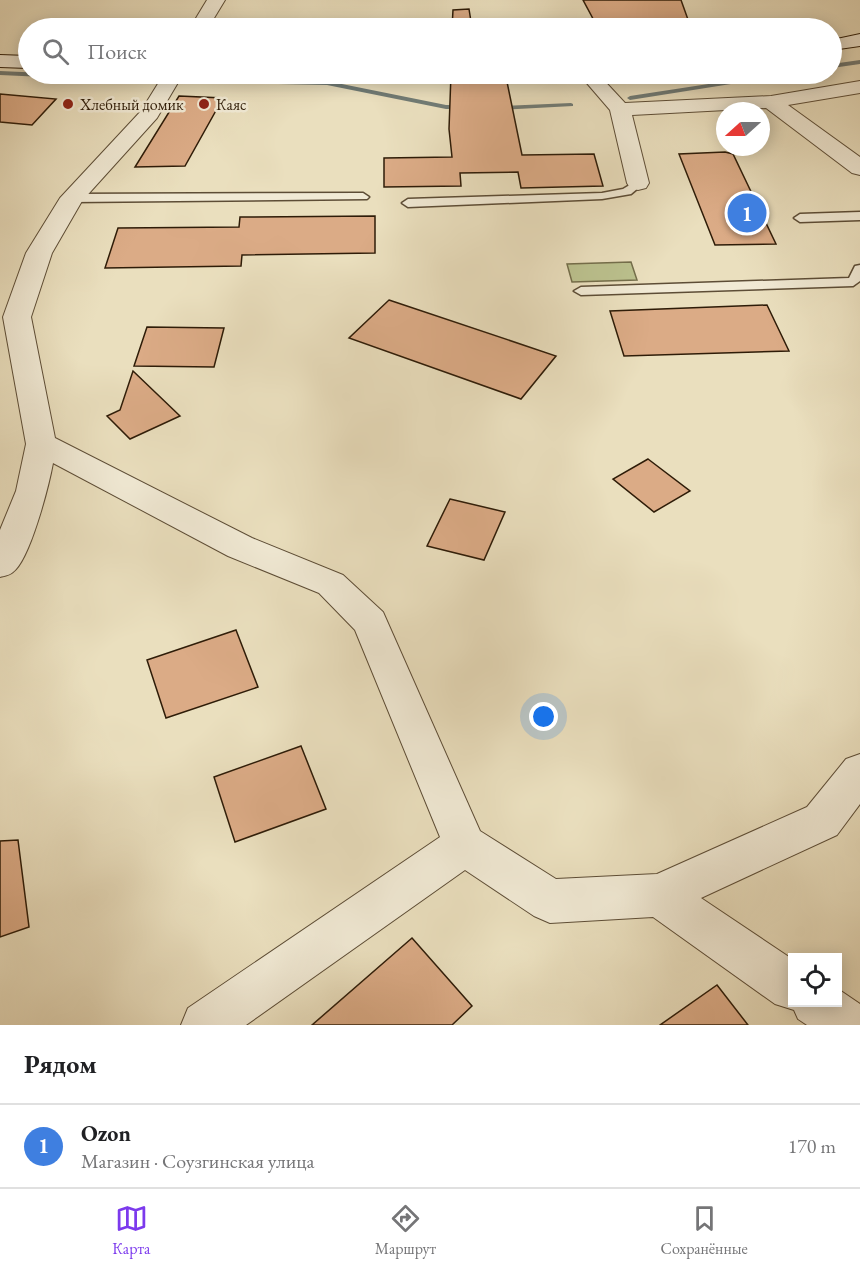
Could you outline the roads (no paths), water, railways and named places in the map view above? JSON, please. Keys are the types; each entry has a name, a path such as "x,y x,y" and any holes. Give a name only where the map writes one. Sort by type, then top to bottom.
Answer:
{"street":[{"path":"205,18 216,0"},
{"path":"842,43 860,40"},
{"path":"0,61 18,62"},
{"path":"0,564 6,558 8,536 32,491 41,444 17,317 39,253 72,198 150,114 167,84"},
{"path":"597,84 620,109 638,183"},
{"path":"620,109 771,102 860,87"},
{"path":"771,102 860,168"},
{"path":"41,444 240,547 331,584 370,622 465,845 550,901 659,895 822,821 860,772"},
{"path":"205,1025 465,845"},
{"path":"659,895 788,984"},
{"path":"822,1007 848,1025"}],"lane":[{"path":"408,203 602,196 627,192 638,183"},
{"path":"72,198 363,197"},
{"path":"800,218 860,216"},
{"path":"581,291 853,282 860,268"}],"waterway":[{"path":"842,65 860,62"},
{"path":"0,73 18,74"},
{"path":"332,84 446,107 462,107"},
{"path":"630,98 719,84"},
{"path":"499,108 571,105"}],"place":[{"name":"Хлебный домик","path":"68,104"},
{"name":"Каяс","path":"204,104"},
{"name":"Ozon","path":"747,213"}]}
